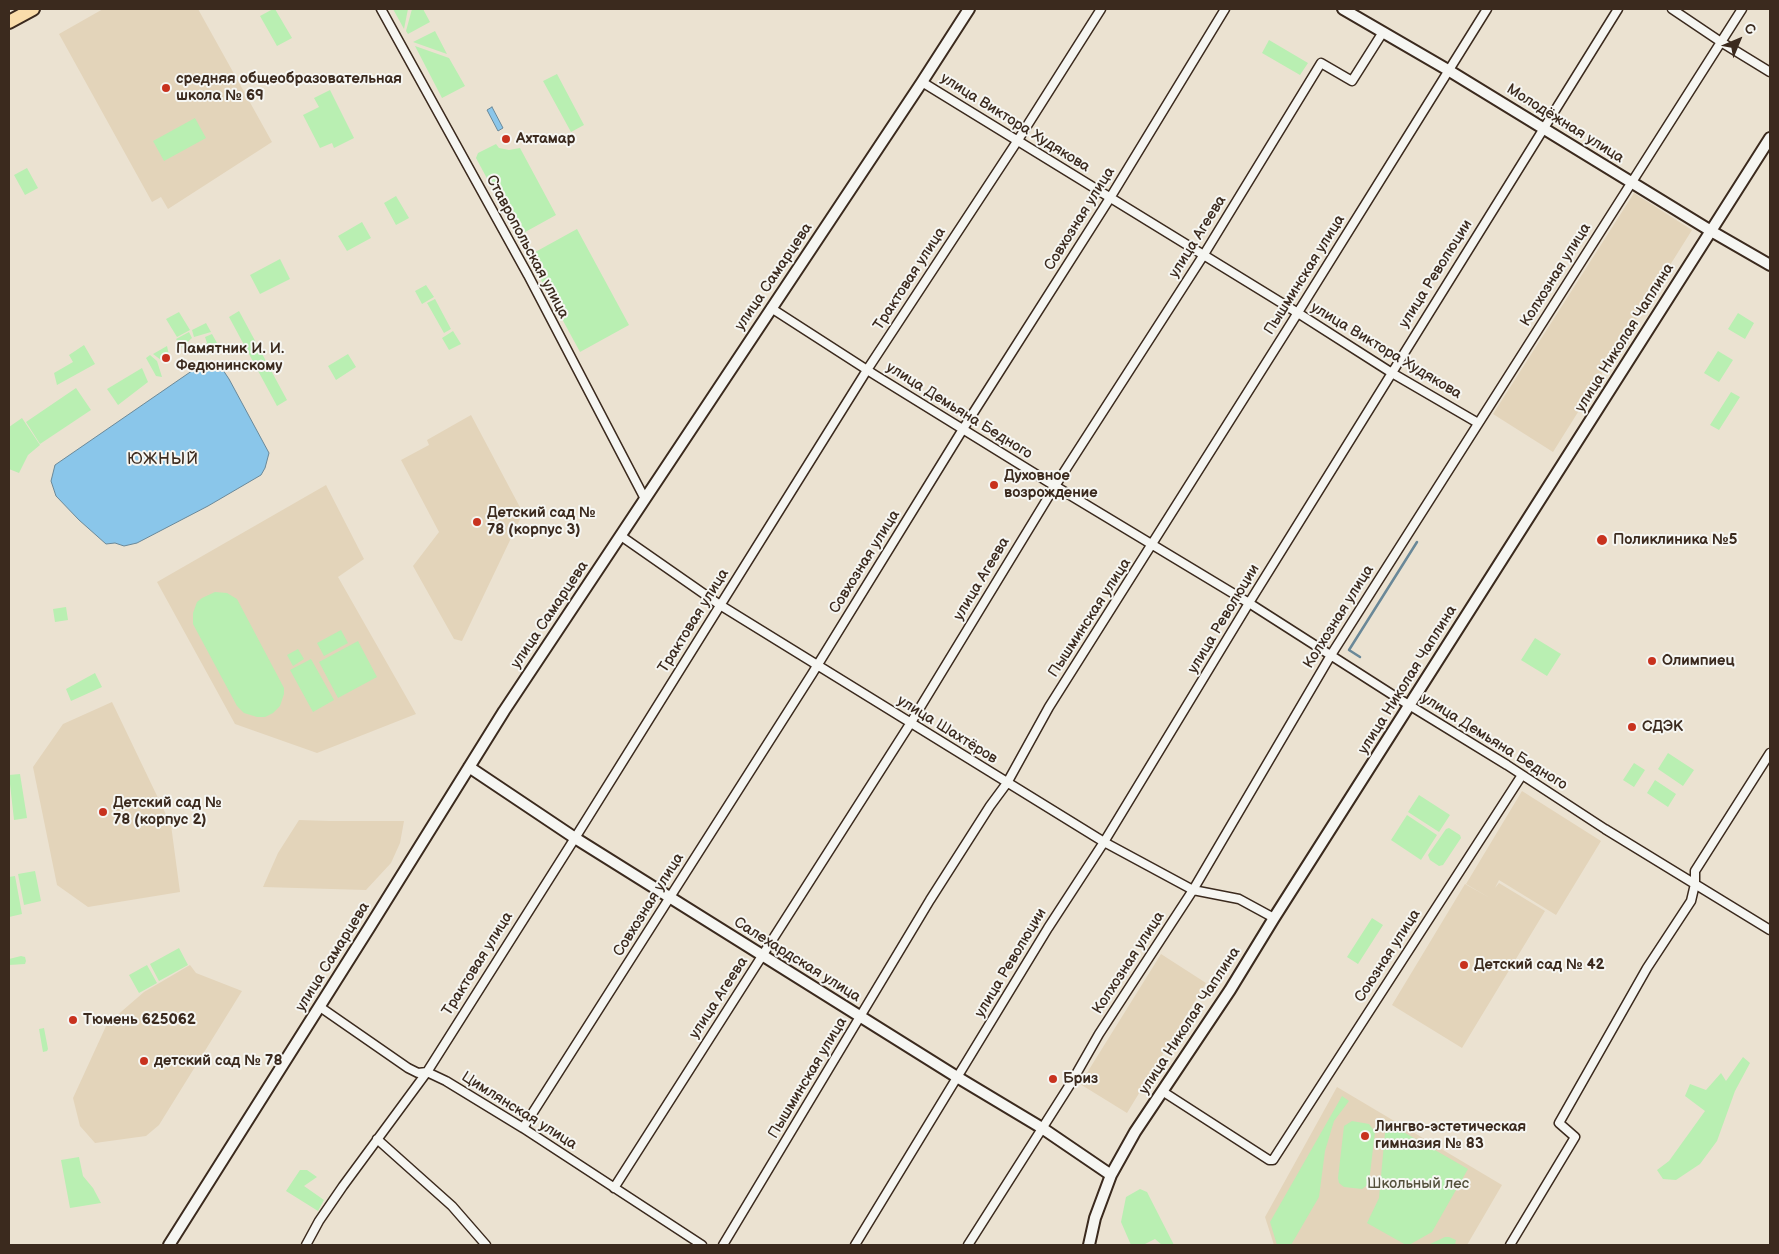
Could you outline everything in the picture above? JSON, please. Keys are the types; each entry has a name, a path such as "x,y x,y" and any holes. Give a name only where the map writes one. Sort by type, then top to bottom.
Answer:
{"main road":[{"path":"9,22 33,9"}],"street":[{"name":"Ставропольская улица","path":"382,9 528,275 645,499"},
{"name":"улица Самарцева","path":"169,1245 504,711 969,9"},
{"name":"Трактовая улица","path":"306,1245 319,1221 427,1072 866,370 1018,140 1101,9"},
{"name":"Совхозная улица","path":"523,1128 817,666 963,429 1110,198 1225,9"},
{"name":"Пышминская улица","path":"723,1245 985,813 1007,783 1049,707 1298,314 1487,9"},
{"name":"улица Революции","path":"855,1245 1048,928 1104,842 1249,603 1618,9"},
{"path":"1672,9 1770,72"},
{"name":"Колхозная улица","path":"968,1245 1071,1083 1099,1034 1192,890 1331,656 1742,9"},
{"name":"Молодёжная улица","path":"1347,10 1770,265"},
{"name":"улица Агеева","path":"614,1188 910,724 1055,486 1203,256 1321,63 1352,81 1382,32"},
{"name":"улица Виктора Худякова","path":"922,82 1392,374 1478,422"},
{"name":"улица Николая Чаплина","path":"1089,1245 1095,1218 1111,1175 1136,1132 1230,990 1770,138"},
{"name":"улица Демьяна Бедного","path":"771,308 866,370 1249,603 1613,834 1770,930"},
{"name":"улица Шахтёров","path":"620,536 720,605 1104,842 1192,890 1238,899 1274,918"},
{"path":"1510,1245 1575,1137 1559,1123 1647,968 1691,900 1695,884 1695,871 1770,753"},
{"name":"Салехардская улица","path":"469,767 575,838 957,1078 1042,1128 1111,1175"},
{"name":"Союзная улица","path":"1162,1091 1269,1160 1273,1160 1522,775"},
{"name":"Цимлянская улица","path":"320,1006 408,1068 418,1073 427,1072 446,1081 523,1128 702,1245"},
{"path":"377,1139 452,1206 486,1245"}],"shaded area":[{"name":"средняя общеобразовательная школа № 69","path":"103,9 198,9 272,142 168,209 161,197 152,202 59,34"},
{"path":"1634,193 1692,230 1553,452 1493,414"},
{"name":"Детский сад № 78 (корпус 3)","path":"471,415 523,513 462,641 454,639 413,566 439,532 401,460 429,445 427,440"},
{"path":"326,485 364,559 338,577 416,714 317,753 235,724 157,582"},
{"name":"Детский сад № 78 (корпус 2)","path":"112,702 171,825 180,892 88,907 57,885 33,767 63,724"},
{"path":"1522,791 1601,841 1556,915 1499,880 1495,888 1499,883 1545,911 1462,1048 1392,1005 1465,884 1490,898 1466,884"},
{"path":"299,820 404,821 400,843 391,863 366,890 263,887 278,853"},
{"path":"1161,954 1206,983 1127,1113 1080,1084"},
{"name":"детский сад № 78","path":"190,965 196,973 242,991 159,1125 146,1136 95,1143 80,1126 73,1098 107,1024 144,992"},
{"name":"Лингво-эстетическая гимназия № 83","path":"1337,1087 1502,1185 1467,1245 1274,1245 1265,1217"}],"green space":[{"path":"275,9 292,38 277,46 260,16"},
{"path":"393,9 408,9 404,29"},
{"path":"412,9 423,9 430,22 408,34 406,31"},
{"path":"435,31 447,54 413,42"},
{"path":"1269,40 1308,63 1300,75 1262,53"},
{"path":"415,46 449,58 465,86 442,98"},
{"path":"557,74 584,125 571,132 543,81"},
{"path":"330,90 354,138 334,148 332,143 320,148 303,115 319,107 314,98"},
{"path":"195,118 206,138 164,161 153,141"},
{"path":"496,144 499,148 509,150 520,148 556,215 518,236 476,158 478,153"},
{"path":"27,168 38,188 25,195 14,175"},
{"path":"396,196 409,218 396,225 384,203"},
{"path":"362,222 371,238 347,251 338,236"},
{"path":"577,229 629,325 580,352 528,256"},
{"path":"280,259 290,279 260,294 250,275"},
{"path":"426,285 434,297 422,304 415,291"},
{"path":"435,299 451,329 444,333 427,303"},
{"path":"239,311 287,400 277,406 229,317"},
{"path":"179,312 190,330 177,337 166,319"},
{"path":"1738,313 1754,323 1745,339 1728,329"},
{"path":"206,323 211,332 194,337 192,330"},
{"path":"453,331 461,344 449,350 442,338"},
{"path":"189,332 192,338 182,347 176,339"},
{"path":"212,334 222,352 207,350 198,354 196,350 204,347 207,343 205,337"},
{"path":"84,345 95,364 57,385 54,373 73,362 69,355"},
{"path":"167,346 169,355 161,360 153,354"},
{"path":"1718,351 1733,360 1719,382 1704,373"},
{"path":"348,354 356,367 336,380 328,366"},
{"path":"150,355 157,361 162,377 156,376 146,358"},
{"path":"142,368 148,382 118,405 107,389"},
{"path":"76,388 91,410 40,444 26,422"},
{"path":"1731,392 1740,397 1719,430 1710,425"},
{"path":"22,418 40,445 28,455 19,473 9,469 9,427"},
{"path":"215,592 227,593 237,599 284,688 280,706 273,713 265,717 244,713 237,706 193,624 193,613 197,602"},
{"path":"66,607 68,620 55,622 53,609"},
{"path":"341,630 348,643 324,656 317,643"},
{"path":"1535,638 1561,654 1547,676 1521,660"},
{"path":"358,641 377,677 338,698 319,662"},
{"path":"298,649 304,659 293,666 287,655"},
{"path":"311,659 334,700 313,712 290,670"},
{"path":"95,673 102,687 71,701 66,689"},
{"path":"1668,753 1694,770 1683,786 1658,769"},
{"path":"1634,763 1645,770 1634,787 1623,780"},
{"path":"20,774 27,818 14,820 9,775"},
{"path":"1655,780 1676,794 1668,807 1647,793"},
{"path":"1419,795 1450,815 1439,832 1408,812"},
{"path":"1407,815 1437,835 1421,860 1391,840"},
{"path":"1449,828 1460,835 1461,838 1443,865 1439,866 1430,860 1428,855 1446,829"},
{"path":"35,871 41,901 24,905 18,874"},
{"path":"15,876 22,914 9,917 9,877"},
{"path":"1372,918 1383,925 1358,964 1347,957"},
{"path":"179,948 188,965 159,981 150,964"},
{"path":"25,957 25,964 9,965 9,959"},
{"path":"147,965 157,983 139,993 129,975"},
{"path":"44,1028 48,1049 43,1052 39,1029"},
{"path":"1743,1057 1750,1063 1735,1091 1717,1141 1700,1164 1676,1180 1663,1179 1657,1170 1669,1161 1705,1111 1685,1096 1690,1084 1706,1090 1721,1073 1726,1081"},
{"path":"1342,1096 1349,1101 1334,1121 1325,1151 1319,1197 1291,1245 1277,1245 1270,1222"},
{"path":"1352,1121 1369,1124 1375,1132 1369,1182 1362,1189 1344,1187 1339,1183 1338,1178 1344,1126"},
{"name":"Школьный лес","path":"1386,1122 1468,1169 1432,1232 1409,1245 1367,1223 1379,1198"},
{"path":"79,1157 83,1176 93,1188 101,1203 70,1208 61,1160"},
{"path":"300,1170 307,1170 317,1177 304,1186 324,1200 318,1211 286,1191"},
{"path":"1140,1189 1147,1192 1174,1245 1162,1245 1155,1239 1143,1245 1131,1245 1121,1222 1126,1197"},
{"path":"1445,1237 1456,1240 1455,1245 1428,1245"}],"water":[{"path":"492,107 503,128 498,131 487,110"},
{"path":"212,364 221,367 229,379 269,453 261,475 208,506 137,543 124,546 115,543 106,544 56,496 51,481 55,465 199,366"}],"waterway":[{"path":"1360,657 1349,650 1417,542"}],"place":[{"name":"средняя общеобразовательная школа № 69","path":"166,88"},
{"name":"Ахтамар","path":"506,139"},
{"name":"Памятник И. И. Федюнинскому","path":"166,358"},
{"name":"Духовное возрождение","path":"994,485"},
{"name":"Детский сад № 78 (корпус 3)","path":"477,522"},
{"name":"Поликлиника №5","path":"1602,540"},
{"name":"Олимпиец","path":"1652,661"},
{"name":"СДЭК","path":"1632,727"},
{"name":"Детский сад № 78 (корпус 2)","path":"103,812"},
{"name":"Детский сад № 42","path":"1464,965"},
{"name":"Тюмень 625062","path":"73,1020"},
{"name":"детский сад № 78","path":"144,1061"},
{"name":"Бриз","path":"1053,1079"},
{"name":"Лингво-эстетическая гимназия № 83","path":"1365,1136"}],"district":[{"name":"ЮЖНЫЙ","path":"163,460"}]}
